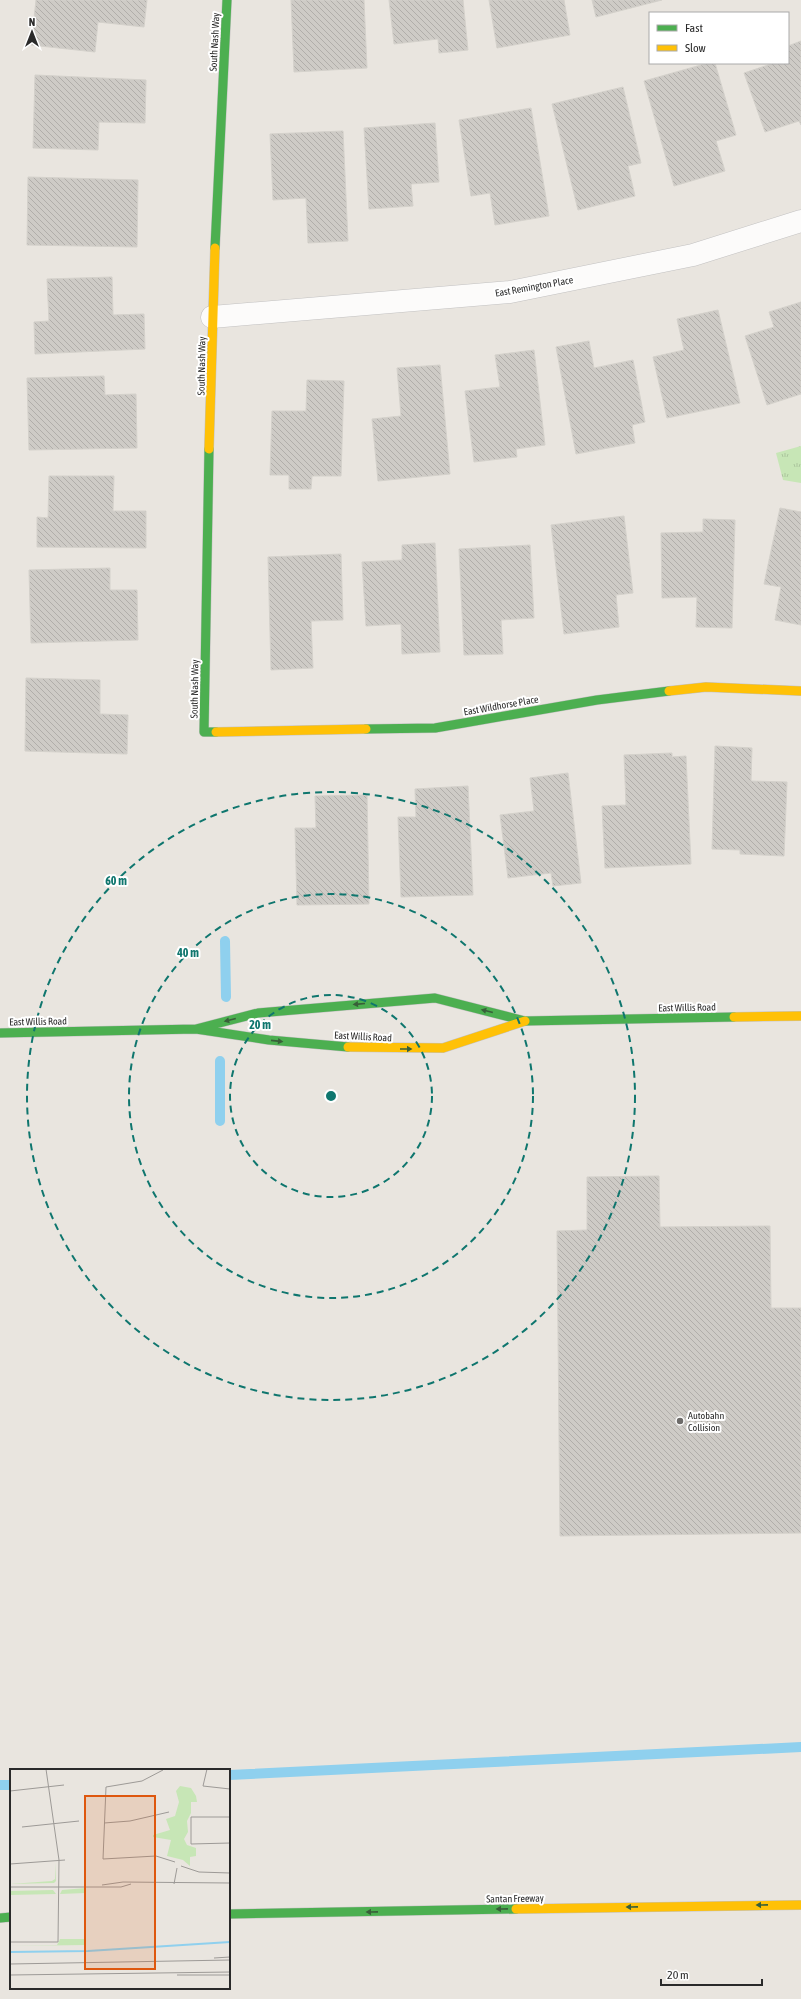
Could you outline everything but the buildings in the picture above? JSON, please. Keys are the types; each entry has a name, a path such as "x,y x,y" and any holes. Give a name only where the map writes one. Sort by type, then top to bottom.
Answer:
{"main road":[{"name":"South Nash Way","path":"204,732 212,317 227,0"},
{"name":"East Wildhorse Place","path":"204,732 435,728 597,700 706,687 801,691"},
{"name":"East Willis Road","path":"196,1029 258,1013 435,998 525,1021 801,1016"},
{"name":"East Willis Road","path":"0,1033 196,1029 269,1040 347,1048 409,1050 444,1048 525,1021"},
{"name":"Santan Freeway","path":"230,1914 801,1904"}],"street":[{"name":"East Remington Place","path":"212,317 510,292 693,255 801,220"}],"green space":[{"path":"801,446 801,483 783,480 776,453"}],"waterway":[{"path":"225,941 226,997"},
{"path":"220,1061 220,1121"},
{"path":"230,1775 801,1747"},
{"path":"0,1785 10,1785"}],"traffic: fast":[{"path":"215,248 227,0"},
{"path":"209,449 204,732 216,732"},
{"path":"366,729 435,728 597,700 669,691"},
{"path":"196,1029 258,1013 435,998 525,1021 734,1017"},
{"path":"0,1033 196,1029 269,1040 348,1047"},
{"path":"230,1914 516,1909"},
{"path":"0,1918 10,1917"}],"traffic: slow":[{"path":"209,449 215,248"},
{"path":"669,691 706,687 801,691"},
{"path":"216,732 366,729"},
{"path":"734,1017 801,1016"},
{"path":"348,1047 443,1048 525,1021"},
{"path":"516,1909 801,1905"}],"place":[{"name":"Autobahn Collision","path":"680,1421"}]}
